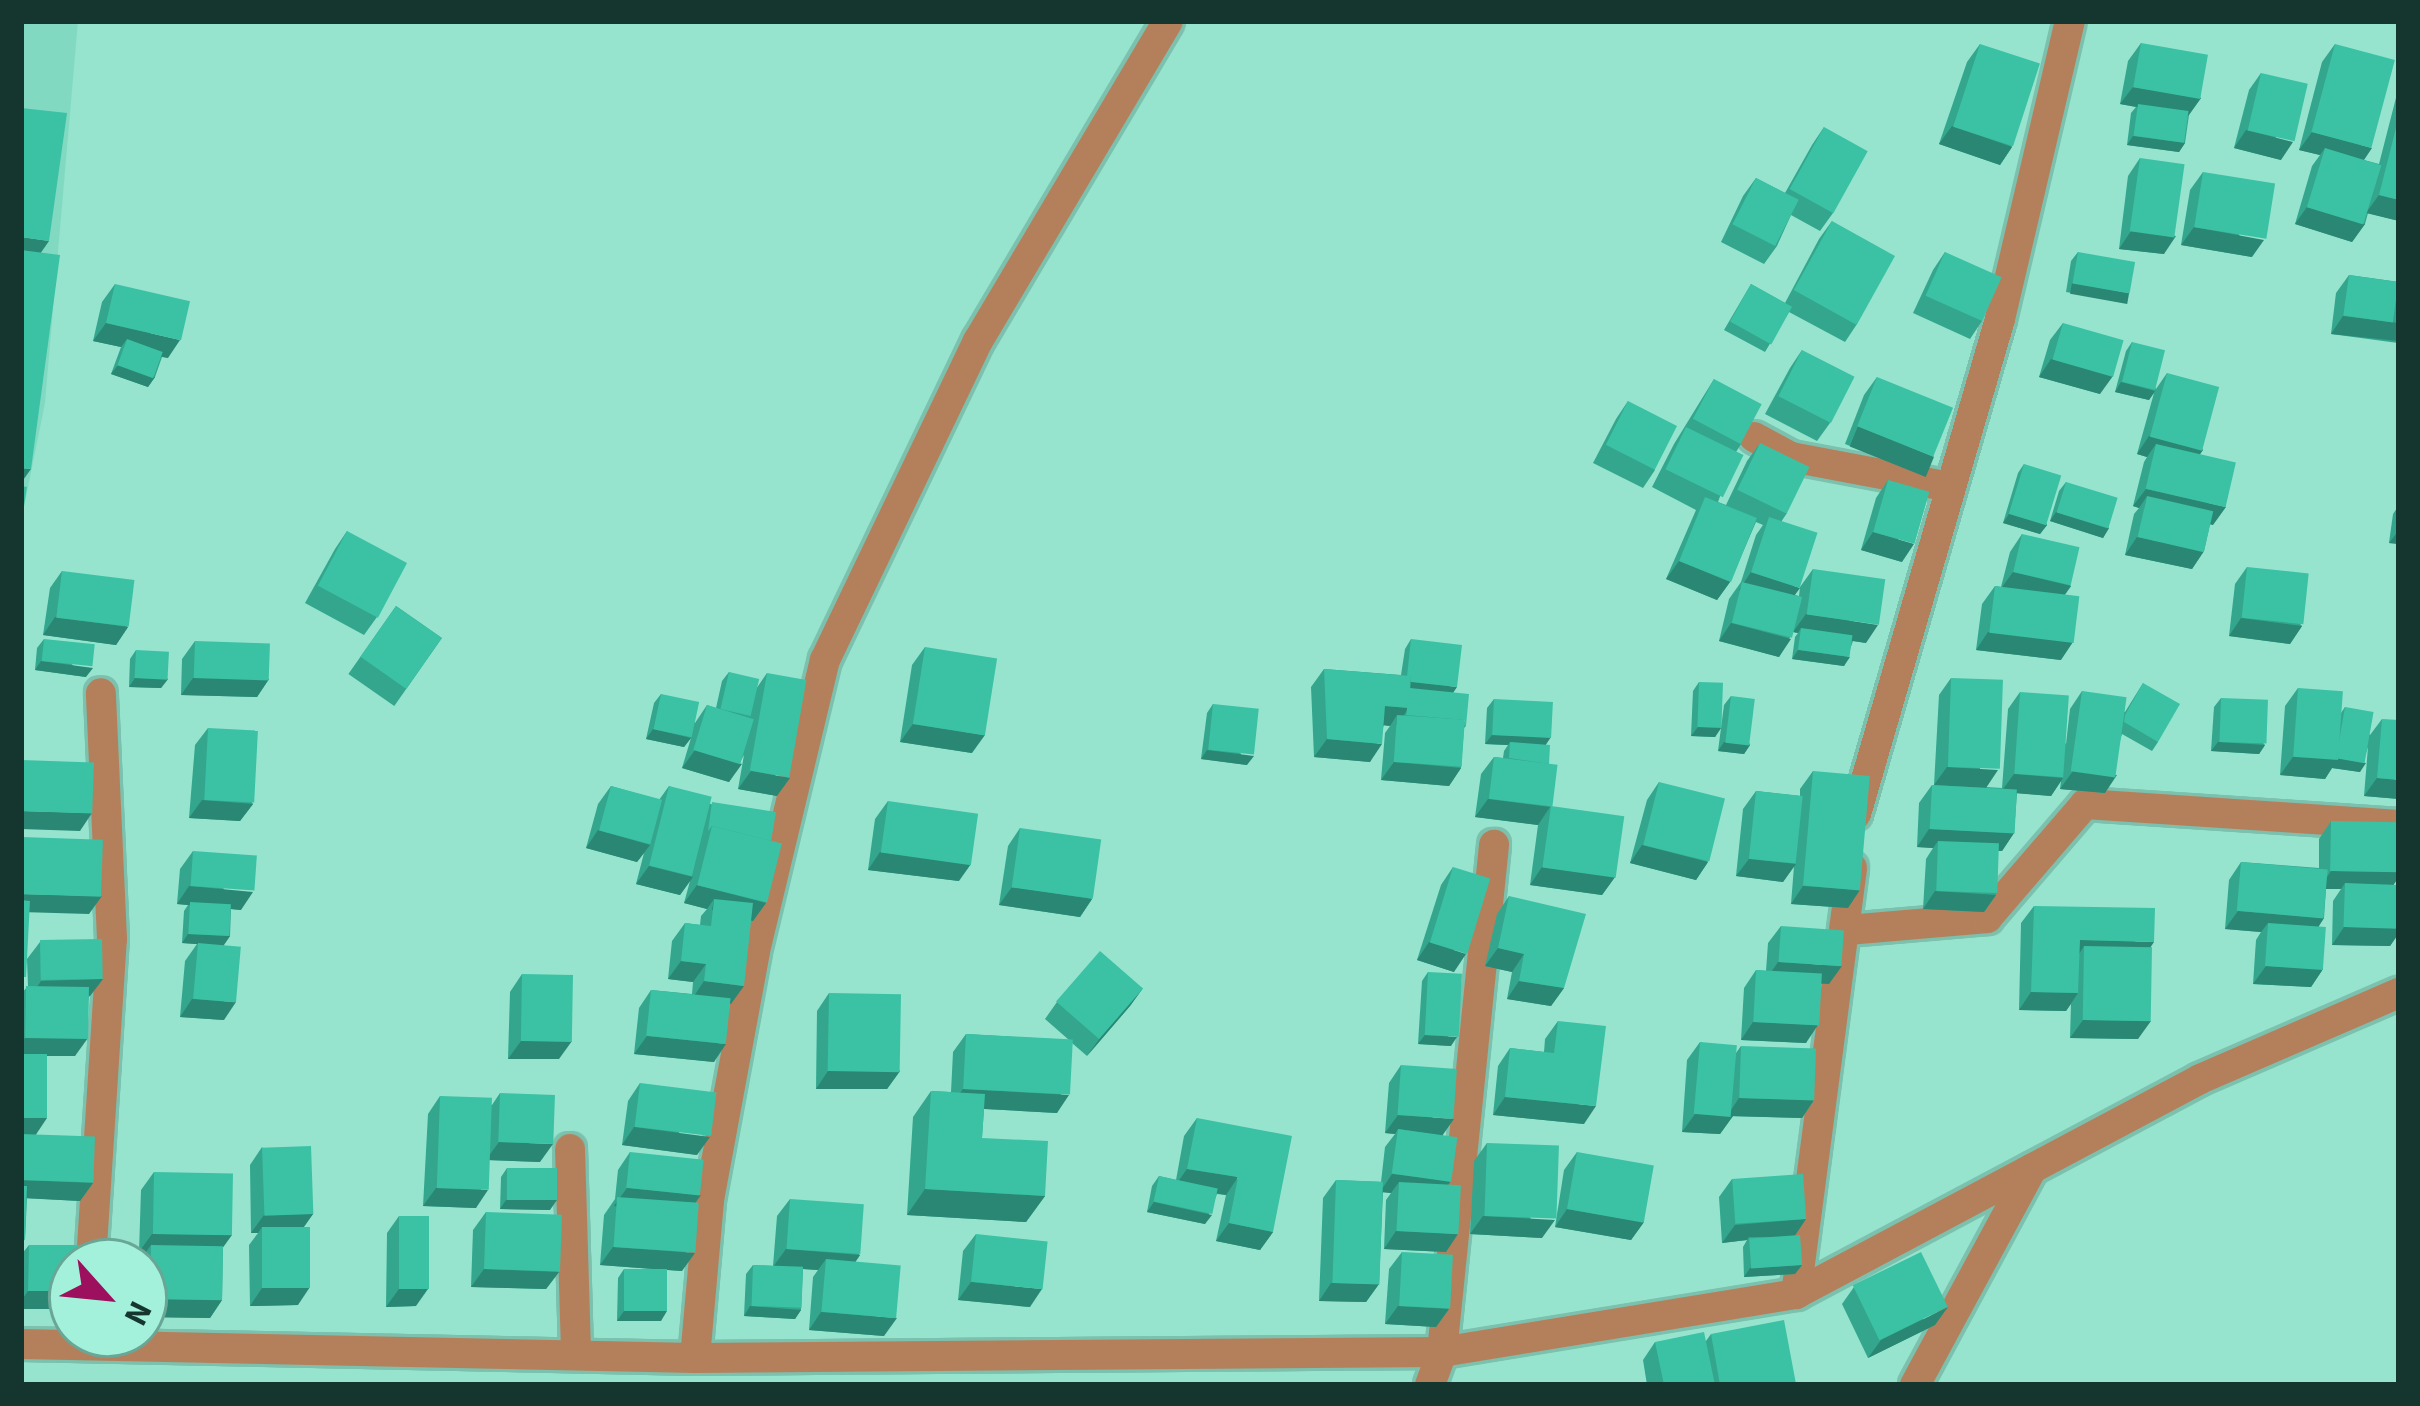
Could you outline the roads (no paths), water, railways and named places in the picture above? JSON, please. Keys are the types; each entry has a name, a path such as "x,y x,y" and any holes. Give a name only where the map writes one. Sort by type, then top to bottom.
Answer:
{"street":[{"path":"695,1358 706,1220 755,951 824,660 967,362 1168,21"},
{"path":"1796,1294 1878,716 1950,488 2070,21"},
{"path":"1754,437 1812,463 1950,488"},
{"path":"93,1238 113,915 101,693"},
{"path":"1848,930 1987,918 2085,804 2399,824"},
{"path":"1430,1385 1442,1352 1494,844"},
{"path":"168,1342 695,1358 1442,1352 1796,1294 2309,1026 2399,993"},
{"path":"570,1149 576,1354"},
{"path":"1915,1385 2032,1169"}]}
